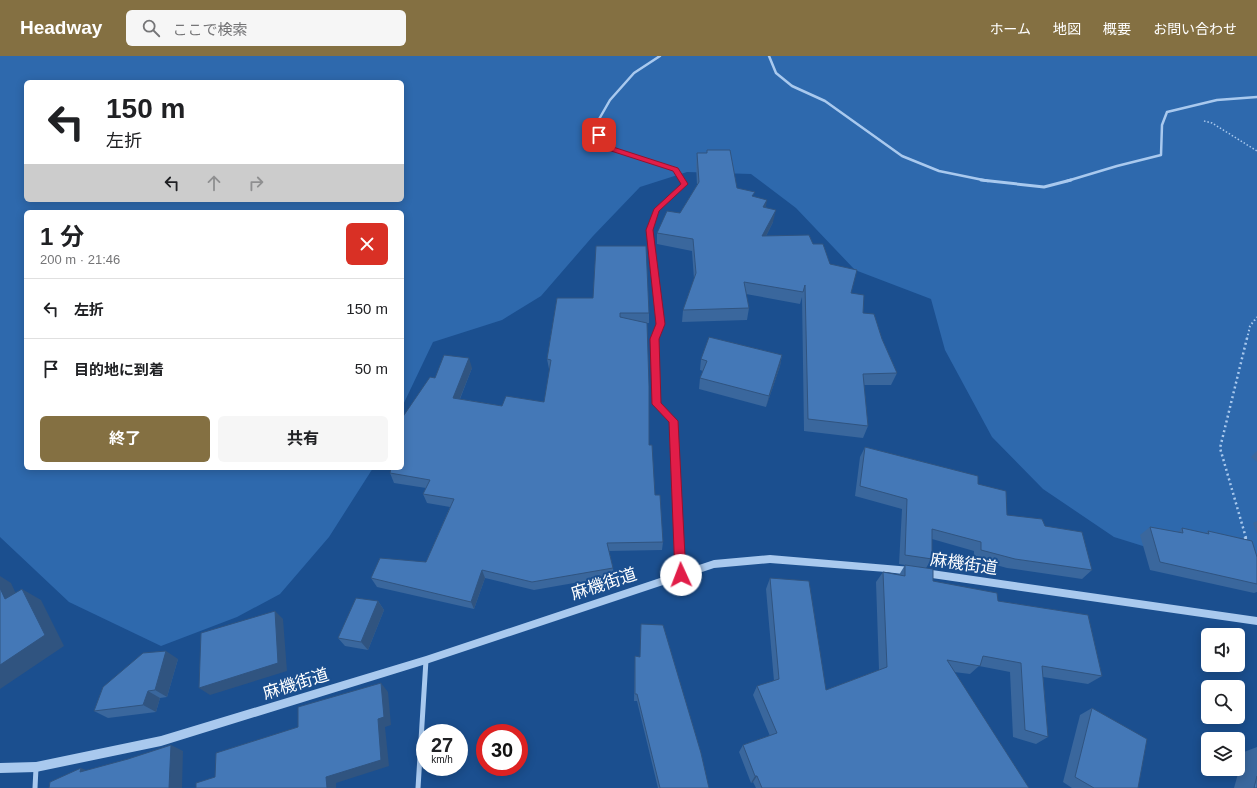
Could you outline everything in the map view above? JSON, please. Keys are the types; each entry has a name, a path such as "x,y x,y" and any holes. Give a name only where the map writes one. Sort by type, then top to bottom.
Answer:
{"street":[{"path":"660,56 634,73 610,100 598,120 599,135 611,149 676,169 684,184 656,210 649,230 660,324 654,339 656,404 674,421 681,575"},
{"path":"769,56 776,73 792,86 825,101 902,156 939,171 983,181 1044,187 1117,166 1161,156 1162,126 1167,112 1217,100 1257,97"},
{"name":"麻機街道","path":"0,768 36,767 161,741 426,660 714,564 770,559 886,568 1257,621"},
{"path":"418,788 426,660"},
{"path":"35,788 36,767"}],"path":[{"path":"1167,112 1212,123 1257,151"},
{"path":"1248,547 1220,448 1250,326 1257,317"}],"shaded area":[{"path":"0,56 1257,56 1257,555 1191,561 1114,537 1043,489 992,437 945,350 931,299 855,270 796,208 751,174 687,172 640,187 593,236 541,296 502,320 433,342 404,403 404,210 24,210 24,470 372,470 329,537 280,594 237,617 161,646 69,602 0,537"}],"building":[{"path":"707,150 730,150 737,188 755,192 752,196 767,200 763,207 776,210 762,236 809,235 813,244 823,244 830,264 857,270 851,293 864,295 863,313 874,314 882,339 897,373 863,374 868,426 808,419 805,285 803,292 744,282 749,308 683,310 696,273 693,239 657,233 667,211 680,213 699,182 697,153 707,153"},
{"path":"596,246 646,246 649,313 620,313 620,317 647,323 649,445 652,445 655,495 660,495 663,542 607,543 613,568 532,582 482,570 471,602 371,578 380,558 426,562 454,499 423,494 430,480 390,473 391,470 404,470 404,415 430,377 435,378 444,355 469,358 453,398 502,406 506,396 544,402 551,360 547,359 557,298 593,298"},
{"path":"709,337 782,355 769,396 700,378 707,361 701,359"},
{"path":"865,447 978,476 978,484 1006,491 1007,515 1042,519 1045,526 1082,532 1092,570 1015,559 981,550 981,542 932,529 932,559 905,555 907,499 860,486"},
{"path":"1150,527 1183,533 1182,528 1209,534 1208,531 1252,541 1257,557 1257,584 1160,562"},
{"path":"905,565 933,569 933,581 997,593 998,601 1088,615 1102,676 1042,666 1048,737 1025,730 1021,663 983,656 980,666 947,660 1029,788 762,788 757,776 755,776 743,745 777,733 757,686 779,679 770,578 809,581 826,690 887,667 883,572 905,576"},
{"path":"0,588 5,599 22,589 45,635 0,665"},
{"path":"356,598 378,601 361,642 338,638"},
{"path":"275,611 278,663 199,688 201,633"},
{"path":"641,624 663,625 701,753 709,788 660,788 637,694 635,694 635,656 640,657"},
{"path":"166,651 155,690 148,691 143,705 94,711 103,687 143,653"},
{"path":"381,683 384,717 378,719 381,760 326,777 327,788 196,788 196,783 215,777 216,753 298,727 298,707"},
{"path":"1092,708 1147,739 1138,788 1094,788 1075,777"},
{"path":"171,745 169,788 49,788 50,782 81,768 80,772"},
{"path":"1257,776 1257,788 1254,788"}],"route":[{"path":"599,135 611,149 676,169 684,184 656,210 649,230 660,324 654,339 656,404 674,421 681,575"}]}
